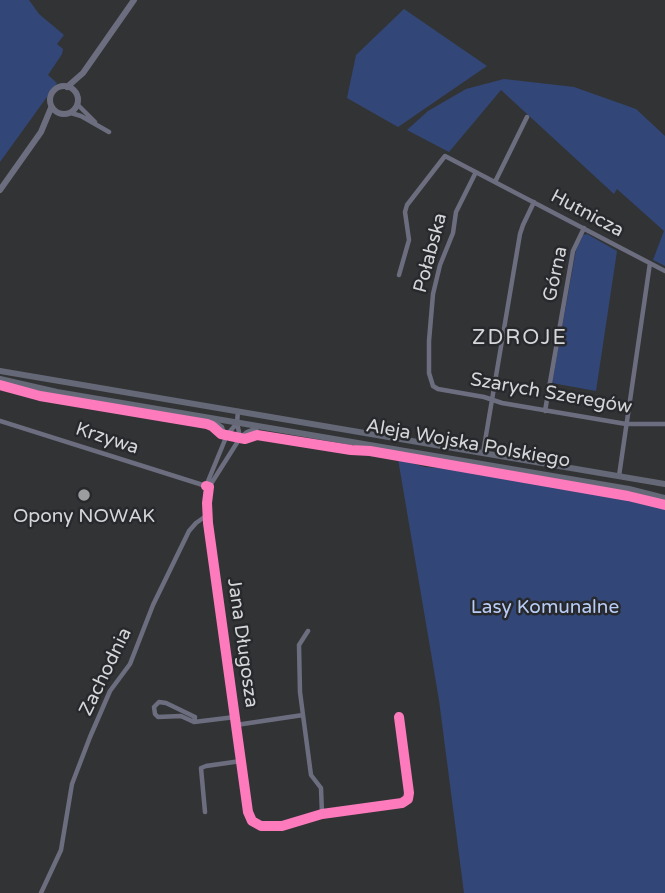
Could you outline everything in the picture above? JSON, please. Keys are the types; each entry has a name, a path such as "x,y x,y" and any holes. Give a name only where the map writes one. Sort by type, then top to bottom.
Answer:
{"main road":[{"name":"Aleja Wojska Polskiego","path":"0,371 665,484"},
{"name":"Aleja Wojska Polskiego","path":"0,379 207,418 629,489 665,498"},
{"path":"152,408 155,397"},
{"name":"Aleja Wojska Polskiego","path":"443,458 445,447"}],"street":[{"path":"75,92 83,73 135,0"},
{"path":"67,87 83,73"},
{"path":"0,190 41,132 50,114 49,100 58,87 67,87 78,97 71,113"},
{"path":"77,104 98,125"},
{"path":"51,108 61,115"},
{"path":"41,132 56,117 71,113 109,132"},
{"path":"495,182 527,117"},
{"name":"Hutnicza","path":"399,275 410,240 405,218 407,205 445,156 665,271"},
{"name":"Połabska","path":"433,387 429,373 433,293 440,265 453,233 456,212 476,172"},
{"path":"483,453 520,234 534,202"},
{"name":"Górna","path":"545,411 573,251 584,228"},
{"path":"619,476 650,263"},
{"name":"Szarych Szeregów","path":"433,387 492,401 626,424 665,424"},
{"path":"238,411 240,438"},
{"path":"207,418 222,427 225,439"},
{"name":"Krzywa","path":"0,421 208,486"},
{"path":"208,486 225,439 237,423"},
{"path":"208,486 240,438 253,429 265,428"},
{"name":"Jana Długosza","path":"208,486 207,515 248,807"},
{"name":"Zachodnia","path":"41,893 61,850 72,784 110,691 130,664 153,605 189,531 207,515"},
{"path":"308,631 299,645 300,692 311,775 321,789 321,814"},
{"name":"Jana Długosza","path":"194,722 195,717 166,702 158,702 154,707 158,717 181,716 194,722 235,717"},
{"name":"Jana Długosza","path":"236,725 303,715"},
{"path":"255,807 248,807 249,818 265,827 288,824 321,814 402,803 408,799 409,793 399,717"},
{"path":"205,812 201,768 241,761"}],"green space":[{"path":"0,0 29,0 39,14 64,35 57,44 63,49 62,54 48,75 57,83 0,162"},
{"path":"404,9 487,66 398,127 347,98 356,55"},
{"path":"504,79 574,87 636,109 665,136 665,266 653,260 664,231 617,189 614,194 501,90 449,152 407,130 428,111 466,89"},
{"path":"587,234 617,251 596,391 552,383 576,250 583,235"},
{"name":"Lasy Komunalne","path":"398,459 425,467 463,470 629,498 665,509 665,893 464,893 439,700"}],"cycle path":[{"path":"0,385 40,396 207,424 221,434 245,439 257,435 370,451 628,496 665,505"},
{"path":"206,486 209,487 208,523 248,812 252,821 261,826 282,826 322,814 402,803 408,799 399,717"}],"place":[{"name":"Opony NOWAK","path":"84,495"}],"district":[{"name":"ZDROJE","path":"520,338"}]}
